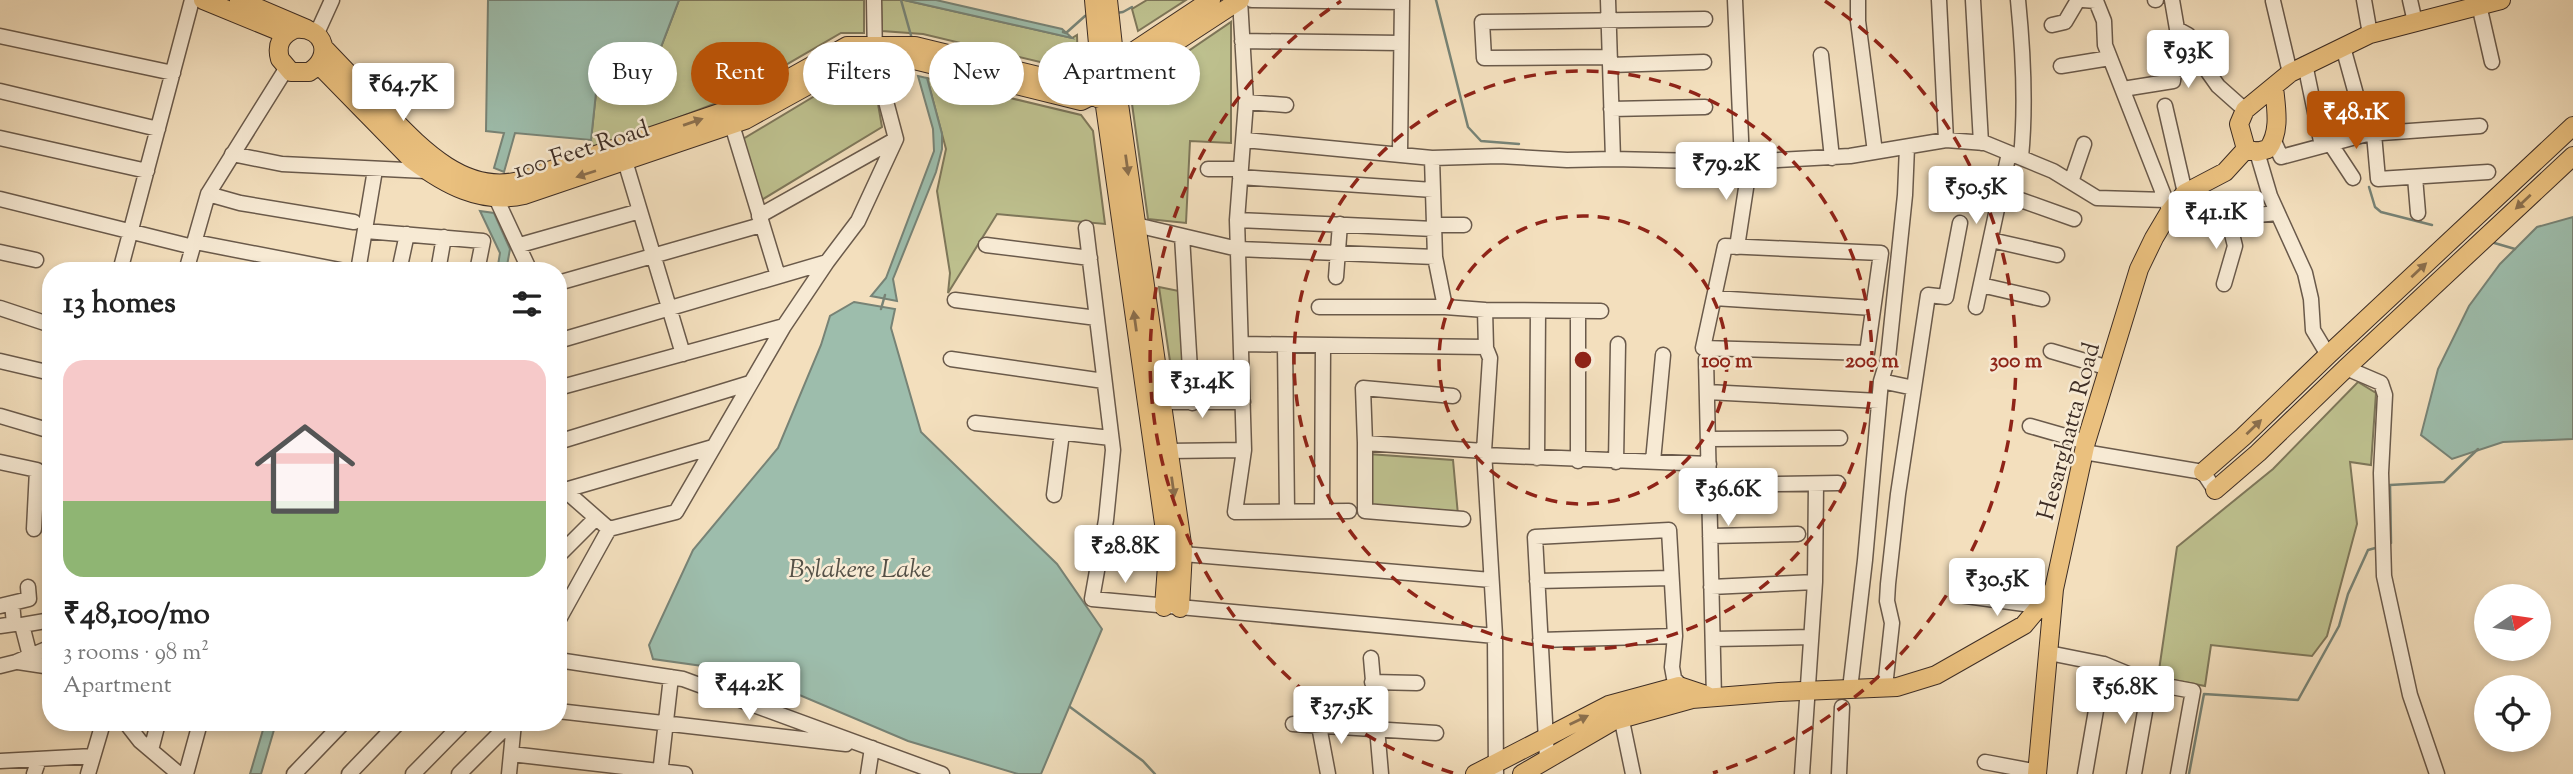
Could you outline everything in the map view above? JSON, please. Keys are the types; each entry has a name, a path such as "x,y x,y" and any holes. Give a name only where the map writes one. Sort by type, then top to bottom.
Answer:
{"main road":[{"path":"203,0 286,34 301,29 319,48 303,74 286,69 280,59 278,49 286,34"},
{"name":"100 Feet Road","path":"239,0 319,48 421,148 461,174 497,191 740,106 803,70"},
{"path":"1094,0 1109,42"},
{"path":"1108,0 1112,42"},
{"path":"1135,42 1211,0"},
{"path":"1141,42 1240,0"},
{"path":"2251,150 2239,124 2245,110 2298,69 2370,34 2501,0"},
{"name":"100 Feet Road","path":"319,48 411,159 455,187 497,191 625,160 745,120 803,87"},
{"name":"100 Feet Road","path":"915,60 932,57 1038,89"},
{"path":"2274,87 2274,141"},
{"path":"1102,105 1168,552 1172,607"},
{"path":"1103,105 1136,225 1168,451 1182,554 1172,607"},
{"path":"2203,472 2573,126"},
{"name":"Hesarghatta Road","path":"1522,774 1613,721 1692,699 1897,687 1936,675 2024,625 2054,589 2085,447 2139,270 2168,206 2185,193 2225,172 2251,150 2268,149 2274,141"},
{"path":"2215,490 2258,453 2573,156"},
{"path":"2038,773 2054,589"},
{"path":"1475,774 1496,768 1546,736 1609,705 1679,686"},
{"name":"Hesarghatta Road","path":"1679,686 1714,698"}],"street":[{"path":"123,262 192,0"},
{"path":"319,48 332,0"},
{"path":"874,0 875,42"},
{"path":"1240,0 1246,102 1237,220 1244,450 1235,512 1349,511"},
{"path":"1252,0 1402,1 1400,152"},
{"path":"1608,0 1613,159"},
{"path":"1735,0 1746,162 1737,247"},
{"path":"1858,0 1858,21 1875,152"},
{"path":"1939,0 1946,141"},
{"path":"1973,0 1981,143"},
{"path":"1976,307 2001,193 2023,137 2018,0"},
{"path":"2052,25 2065,22 2080,0 2096,1 2104,21 2105,45 2168,206"},
{"path":"2172,0 2177,29 2188,35 2201,62 2218,86 2245,110"},
{"path":"2364,0 2370,34"},
{"path":"2410,0 2415,22"},
{"path":"2273,1 2326,144 2353,178"},
{"path":"2479,5 2492,62"},
{"path":"1704,62 1483,58 1482,22 1705,19"},
{"path":"0,36 173,73"},
{"path":"1242,41 1401,43"},
{"path":"2343,47 2370,134 2378,180 2488,172"},
{"path":"1821,55 1832,158"},
{"path":"2062,66 2110,58"},
{"path":"2123,89 2173,80 2174,71 2201,62"},
{"path":"189,262 208,194 286,69"},
{"path":"0,91 158,129"},
{"path":"1246,102 1286,105"},
{"path":"567,605 609,529 676,512 784,326 858,221 895,139 887,105"},
{"path":"2165,106 2185,193"},
{"path":"1611,109 1705,107"},
{"path":"732,124 778,276"},
{"path":"2274,141 2281,157 2370,134 2480,126"},
{"path":"0,138 147,171"},
{"path":"567,280 654,256 760,220 895,139"},
{"path":"1245,140 1432,158 1499,156 1567,160 1746,162 1832,158 1946,141 1981,143 2053,171 2097,198 2168,206 2228,218 2277,213"},
{"path":"2071,182 2084,144"},
{"path":"1850,689 1881,381 1890,344 1905,195 1907,147"},
{"path":"2251,150 2305,273 2311,299 2313,330 2328,355"},
{"path":"232,154 282,164 426,171"},
{"path":"1432,158 1436,257 1445,307"},
{"path":"625,160 683,354"},
{"path":"1208,169 1433,190"},
{"path":"358,262 360,227 375,170"},
{"path":"2415,177 2418,213"},
{"path":"497,191 527,262"},
{"path":"2001,193 2074,219"},
{"path":"208,194 360,227 483,240 479,262"},
{"path":"0,200 269,262"},
{"path":"520,245 640,211"},
{"path":"2224,284 2235,246 2228,218"},
{"path":"1237,220 1434,227 1464,225"},
{"path":"1885,687 1892,623 1887,601 1898,494 1928,295 1946,297 1961,223"},
{"path":"1336,276 1340,224"},
{"path":"1136,225 1238,249 1436,257"},
{"path":"1086,228 1113,450 1106,520 1092,598 1495,636"},
{"path":"401,262 407,234"},
{"path":"1182,236 1192,402"},
{"path":"440,262 444,237"},
{"path":"1991,240 2057,255"},
{"path":"986,245 1090,258"},
{"path":"1725,246 1881,253 1867,353 1703,348 1714,298 1725,246"},
{"path":"0,252 36,260"},
{"path":"567,338 827,262"},
{"path":"1981,285 2042,299"},
{"path":"1714,298 1873,307"},
{"path":"955,300 1097,318"},
{"path":"1319,307 1601,311"},
{"path":"0,309 42,322"},
{"path":"1485,310 1486,347 1490,359 1484,453 1495,636 1496,768"},
{"path":"1536,458 1538,311"},
{"path":"1578,311 1578,461"},
{"path":"567,386 784,326"},
{"path":"1241,344 1486,347"},
{"path":"1616,462 1618,344"},
{"path":"1284,345 1287,511"},
{"path":"1322,511 1323,346"},
{"path":"2051,351 2109,368"},
{"path":"1653,461 1663,355"},
{"path":"951,359 1104,381"},
{"path":"1706,359 1714,698"},
{"path":"0,360 42,370"},
{"path":"2346,368 2381,383 2385,396 2381,473 2384,576 2410,695 2437,774"},
{"path":"1881,381 1914,388"},
{"path":"567,439 750,383"},
{"path":"1454,396 1363,388 1364,510 1463,519"},
{"path":"1707,392 1879,401"},
{"path":"1161,402 1243,402"},
{"path":"0,416 42,428"},
{"path":"975,423 1111,438"},
{"path":"2030,426 2085,447 2203,472 2215,490"},
{"path":"1054,495 1062,433"},
{"path":"1709,439 1840,438"},
{"path":"1365,443 1578,461 1709,464"},
{"path":"567,488 713,447"},
{"path":"1168,451 1244,450"},
{"path":"0,463 37,470 34,528"},
{"path":"1710,485 1838,483"},
{"path":"1802,774 1815,582 1816,484"},
{"path":"567,492 609,529"},
{"path":"567,547 596,518"},
{"path":"1547,759 1535,537 1669,530 1675,636 1672,667 1679,686 1692,699"},
{"path":"1710,536 1798,534"},
{"path":"1182,554 1492,580"},
{"path":"1865,560 1891,560"},
{"path":"1537,581 1671,578"},
{"path":"1711,587 1815,582"},
{"path":"0,626 14,624 6,605 29,599 28,587"},
{"path":"1959,595 2039,606"},
{"path":"23,659 22,625 42,622"},
{"path":"1541,640 1675,636"},
{"path":"1713,639 1811,637"},
{"path":"0,666 42,651"},
{"path":"2049,653 2104,664 2150,683 2193,691 2178,774"},
{"path":"1371,658 1381,774"},
{"path":"23,659 42,664"},
{"path":"567,661 683,678 942,774"},
{"path":"2085,774 2104,664"},
{"path":"661,773 671,677"},
{"path":"1372,682 1417,683"},
{"path":"2134,774 2150,683"},
{"path":"1839,774 1842,707"},
{"path":"567,712 870,748"},
{"path":"1622,722 1633,774"},
{"path":"1293,724 1436,733"},
{"path":"1319,726 1328,774"},
{"path":"88,774 101,731"},
{"path":"133,731 179,774"},
{"path":"151,750 156,731"},
{"path":"186,774 198,731"},
{"path":"294,774 335,731"},
{"path":"349,774 390,731"},
{"path":"413,774 455,731"},
{"path":"458,774 504,731"},
{"path":"509,774 512,731"},
{"path":"868,774 870,748"},
{"path":"511,754 685,774"},
{"path":"0,761 93,756"},
{"path":"34,774 39,759"},
{"path":"1985,762 2038,773"}],"green space":[{"path":"679,0 864,0 864,33 841,33 825,42 803,42 803,55 789,63 789,42 691,42 691,105 711,105 594,150 591,140 595,105 677,105 677,42 663,42"},
{"path":"881,0 904,0 1072,38 1077,35 1077,42 1038,42 1038,61 1024,58 1024,42 957,42 923,34 882,31"},
{"path":"1147,0 1186,0 1138,31 1132,9"},
{"path":"1231,22 1231,143 1190,141 1186,223 1148,219 1132,105 1200,105 1200,43"},
{"path":"1024,101 1081,115 1093,131 1105,224 997,214 948,293 950,273 937,191 946,149 934,105 1024,105"},
{"path":"803,103 878,105 882,127 760,201 743,139"},
{"path":"1159,287 1179,291 1188,395 1175,395"},
{"path":"2358,382 2376,393 2371,465 2350,462 2357,524 2327,636 2312,656 2211,645 2205,686 2158,677 2177,547 2273,469"},
{"path":"1368,454 1453,460 1458,515 1370,507"}],"water":[{"path":"488,0 679,0 663,42 588,42 588,105 595,105 591,140 515,133 504,172 494,168 504,133 486,131"},
{"path":"904,0 936,0 1062,29 1072,38"},
{"path":"918,76 927,78 929,105 934,105 942,134 942,149 936,172 893,279 897,301 871,296 886,278 934,151 933,129"},
{"path":"480,211 494,213 510,249 508,262 498,262 500,253"},
{"path":"2573,217 2573,439 2503,442 2452,459 2421,435 2438,369 2469,306 2500,264 2537,227"},
{"name":"Bylakere Lake","path":"854,302 895,309 891,328 921,432 1057,564 1102,629 1041,774 1018,774 908,741 745,672 653,659 649,645 693,550 778,448 821,345 830,316"},
{"path":"263,731 274,731 261,774 250,774"}],"waterway":[{"path":"901,0 912,39"},
{"path":"1436,0 1468,127 1481,141 1519,144"},
{"path":"1116,13 1132,7"},
{"path":"1063,32 1066,33 1088,15"},
{"path":"2369,187 2375,207 2381,212 2432,225"},
{"path":"2491,242 2515,249"},
{"path":"881,309 885,295"},
{"path":"2389,544 2390,485 2444,482 2478,449"},
{"path":"2189,774 2204,694 2298,700 2339,626 2348,594 2368,550 2379,547"},
{"path":"1070,707 1143,761 1155,774"}]}
